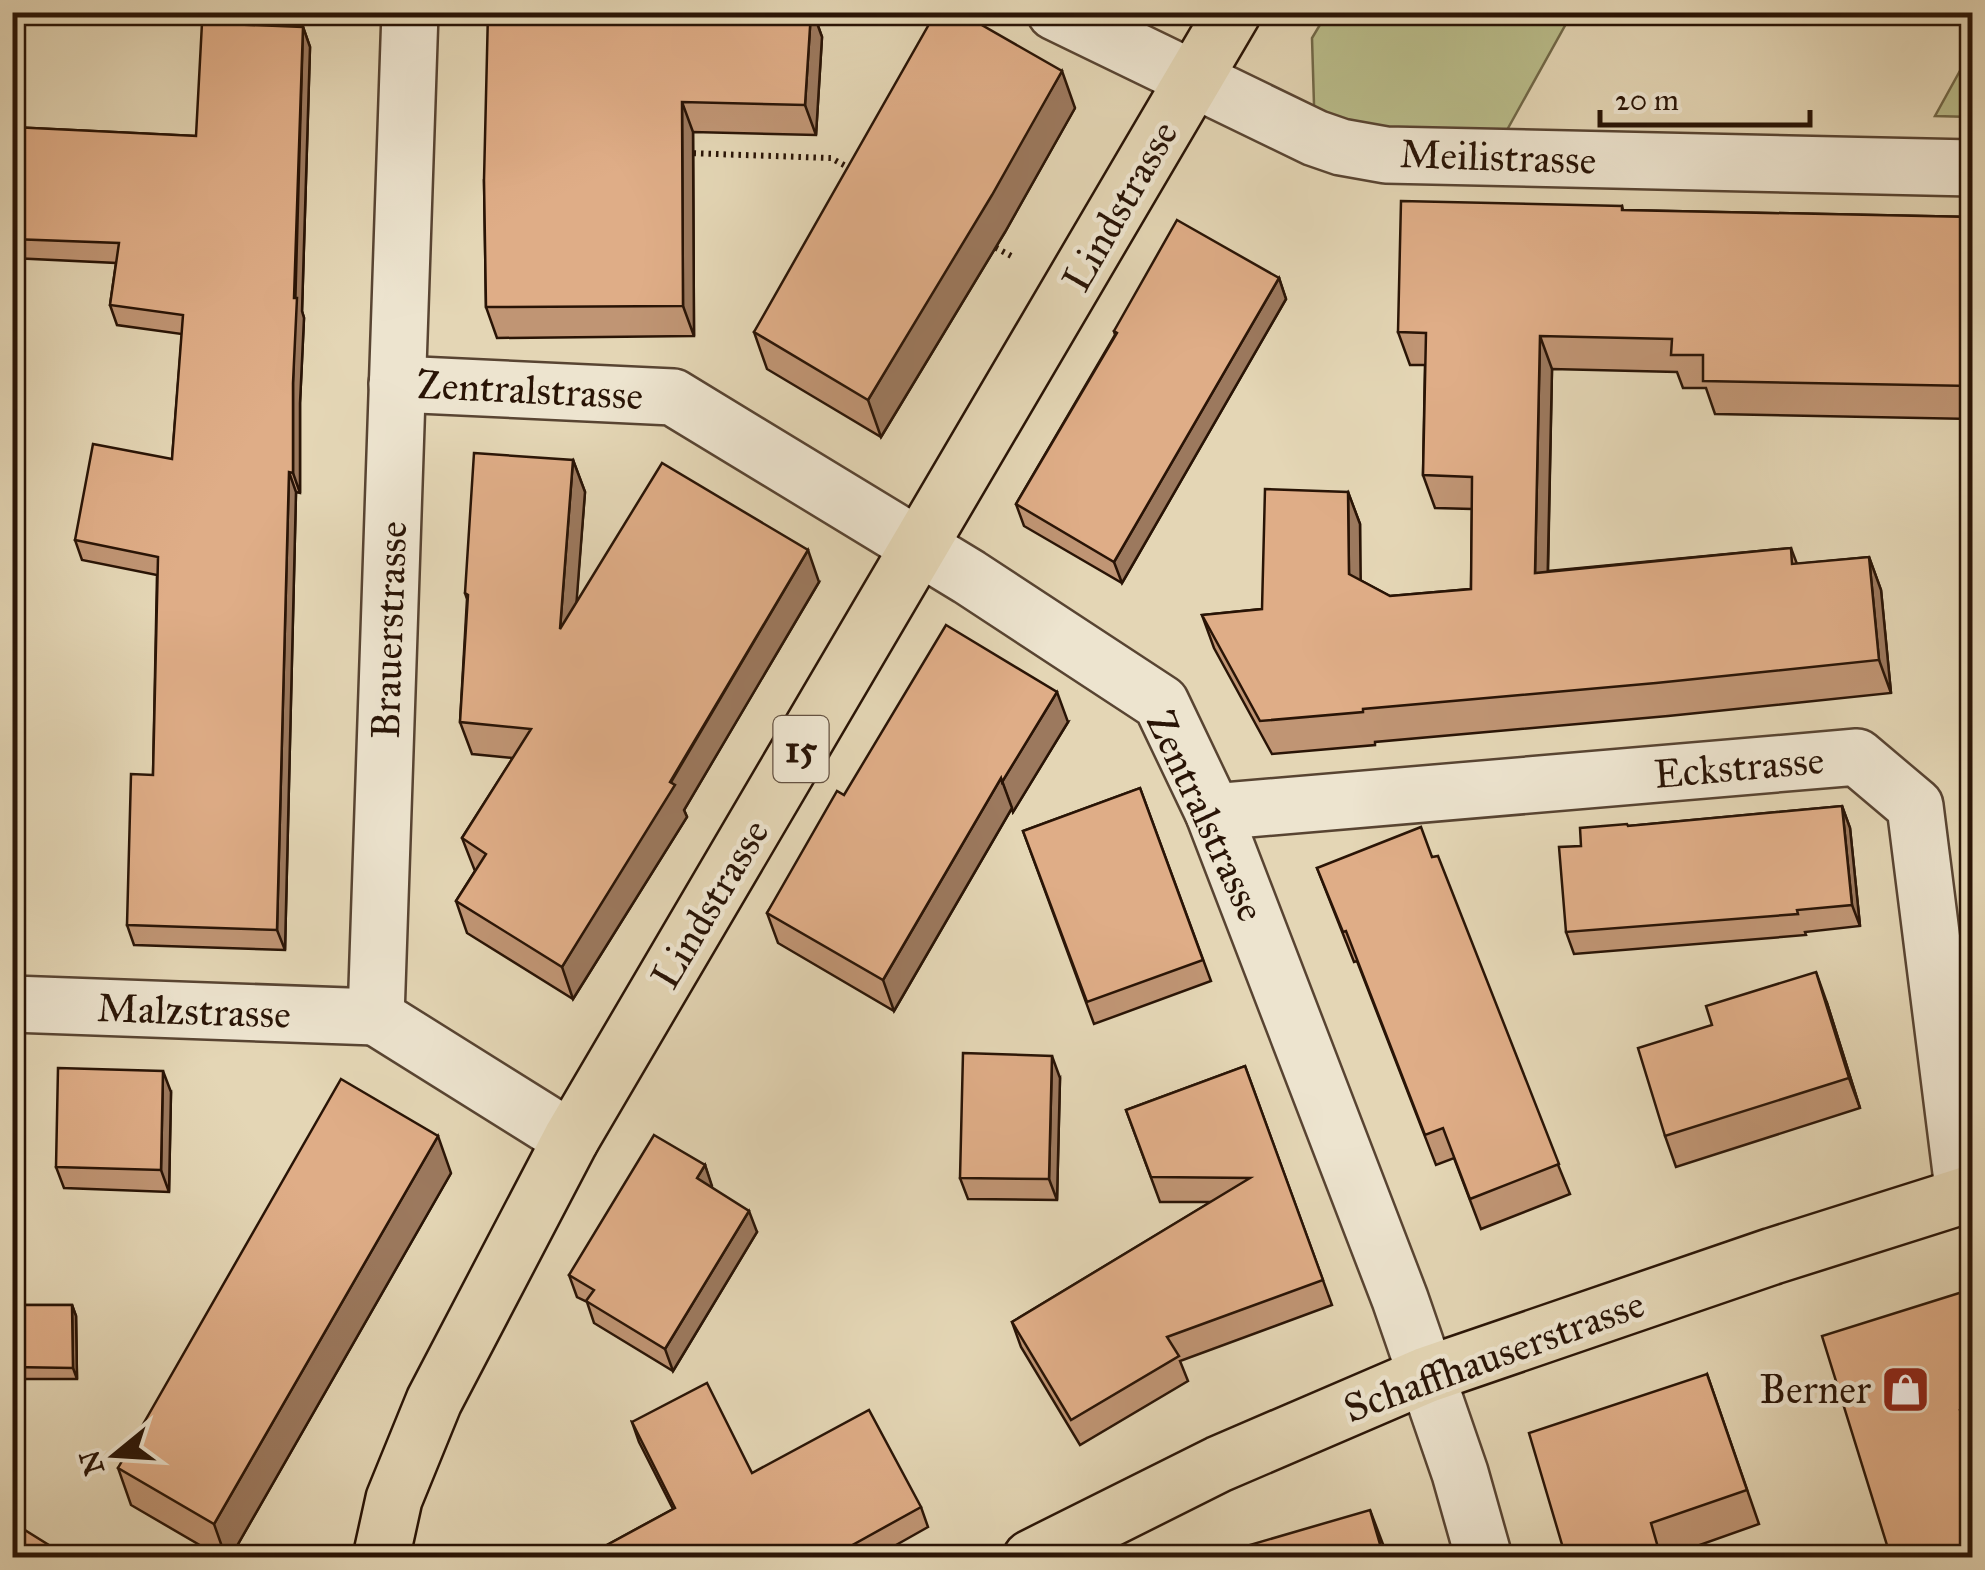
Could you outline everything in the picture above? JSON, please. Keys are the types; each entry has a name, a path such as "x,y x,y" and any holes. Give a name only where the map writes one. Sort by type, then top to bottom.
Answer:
{"main road":[{"name":"Lindstrasse","path":"380,1558 394,1498 434,1401 571,1140 1233,12"},
{"name":"Schaffhauserstrasse","path":"1031,1558 1218,1464 1426,1375 1968,1194"}],"street":[{"name":"Brauerstrasse","path":"376,1017 410,12"},
{"name":"Meilistrasse","path":"1055,12 1341,147 1386,154 1972,168"},
{"name":"Zentralstrasse","path":"397,384 672,397 920,547 1161,703 1214,812 1393,1281 1460,1473 1484,1558"},
{"name":"Eckstrasse","path":"1214,812 1857,757 1915,806 1968,1194"},
{"name":"Malzstrasse","path":"12,1004 376,1017"},
{"path":"376,1017 571,1140"},
{"path":"353,1558 394,1498"}],"path":[{"path":"676,152 831,158 865,176"},
{"path":"986,242 1021,261"}],"green space":[{"path":"1327,13 1572,13 1492,157 1315,138 1312,38"},
{"path":"1972,49 1972,117 1935,116"}],"building":[{"path":"488,12 811,12 805,105 682,102 683,306 486,307"},
{"path":"936,12 959,12 1062,71 868,400 754,332"},
{"path":"202,23 303,27 277,930 127,925 131,774 153,775 158,557 75,540 93,444 172,459 183,315 110,305 119,243 12,239 12,127 196,136"},
{"path":"1401,201 1972,217 1972,386 1703,381 1703,355 1671,355 1672,339 1540,336 1535,573 1791,548 1792,564 1869,557 1879,660 1260,721 1202,615 1262,609 1265,489 1348,492 1349,574 1390,596 1471,589 1472,477 1423,475 1426,333 1398,332"},
{"path":"1177,220 1279,278 1114,562 1016,504 1117,333 1114,331"},
{"path":"474,453 573,460 560,629 662,463 808,550 670,782 675,785 562,967 456,901 486,854 462,838 531,729 460,722"},
{"path":"946,625 1057,692 1002,782 1001,778 883,980 767,913 837,791 844,795"},
{"path":"1140,788 1203,960 1087,1002 1023,831"},
{"path":"1842,806 1852,905 1797,910 1798,914 1566,932 1559,847 1581,846 1580,828"},
{"path":"1421,827 1432,857 1438,856 1559,1164 1470,1199 1443,1128 1425,1135 1346,931 1343,932 1317,868"},
{"path":"1816,972 1849,1078 1665,1136 1638,1048 1712,1025 1706,1006"},
{"path":"963,1053 1052,1056 1049,1179 960,1178"},
{"path":"1245,1066 1323,1280 1167,1337 1179,1356 1071,1420 1012,1322 1250,1178 1151,1177 1126,1110"},
{"path":"58,1068 163,1071 161,1170 56,1167"},
{"path":"341,1079 438,1136 214,1524 118,1468"},
{"path":"654,1135 705,1165 697,1178 749,1211 665,1349 586,1301 594,1290 569,1275"},
{"path":"1972,1289 1972,1406 1960,1410 1972,1448 1972,1462 1966,1464 1972,1491 1972,1558 1891,1558 1822,1336"},
{"path":"12,1305 72,1305 73,1368 12,1367"},
{"path":"1707,1374 1747,1490 1651,1523 1661,1558 1566,1558 1529,1433"},
{"path":"707,1383 752,1473 869,1410 921,1507 829,1558 818,1558 816,1553 808,1558 583,1558 675,1508 632,1422"},
{"path":"1370,1510 1384,1558 1231,1558 1229,1551"},
{"path":"12,1522 68,1557 68,1558 12,1558"},
{"path":"79,1547 90,1558 73,1558"},
{"path":"570,1550 575,1558 556,1558"}],"place":[{"name":"Berner","path":"1906,1389"}]}
